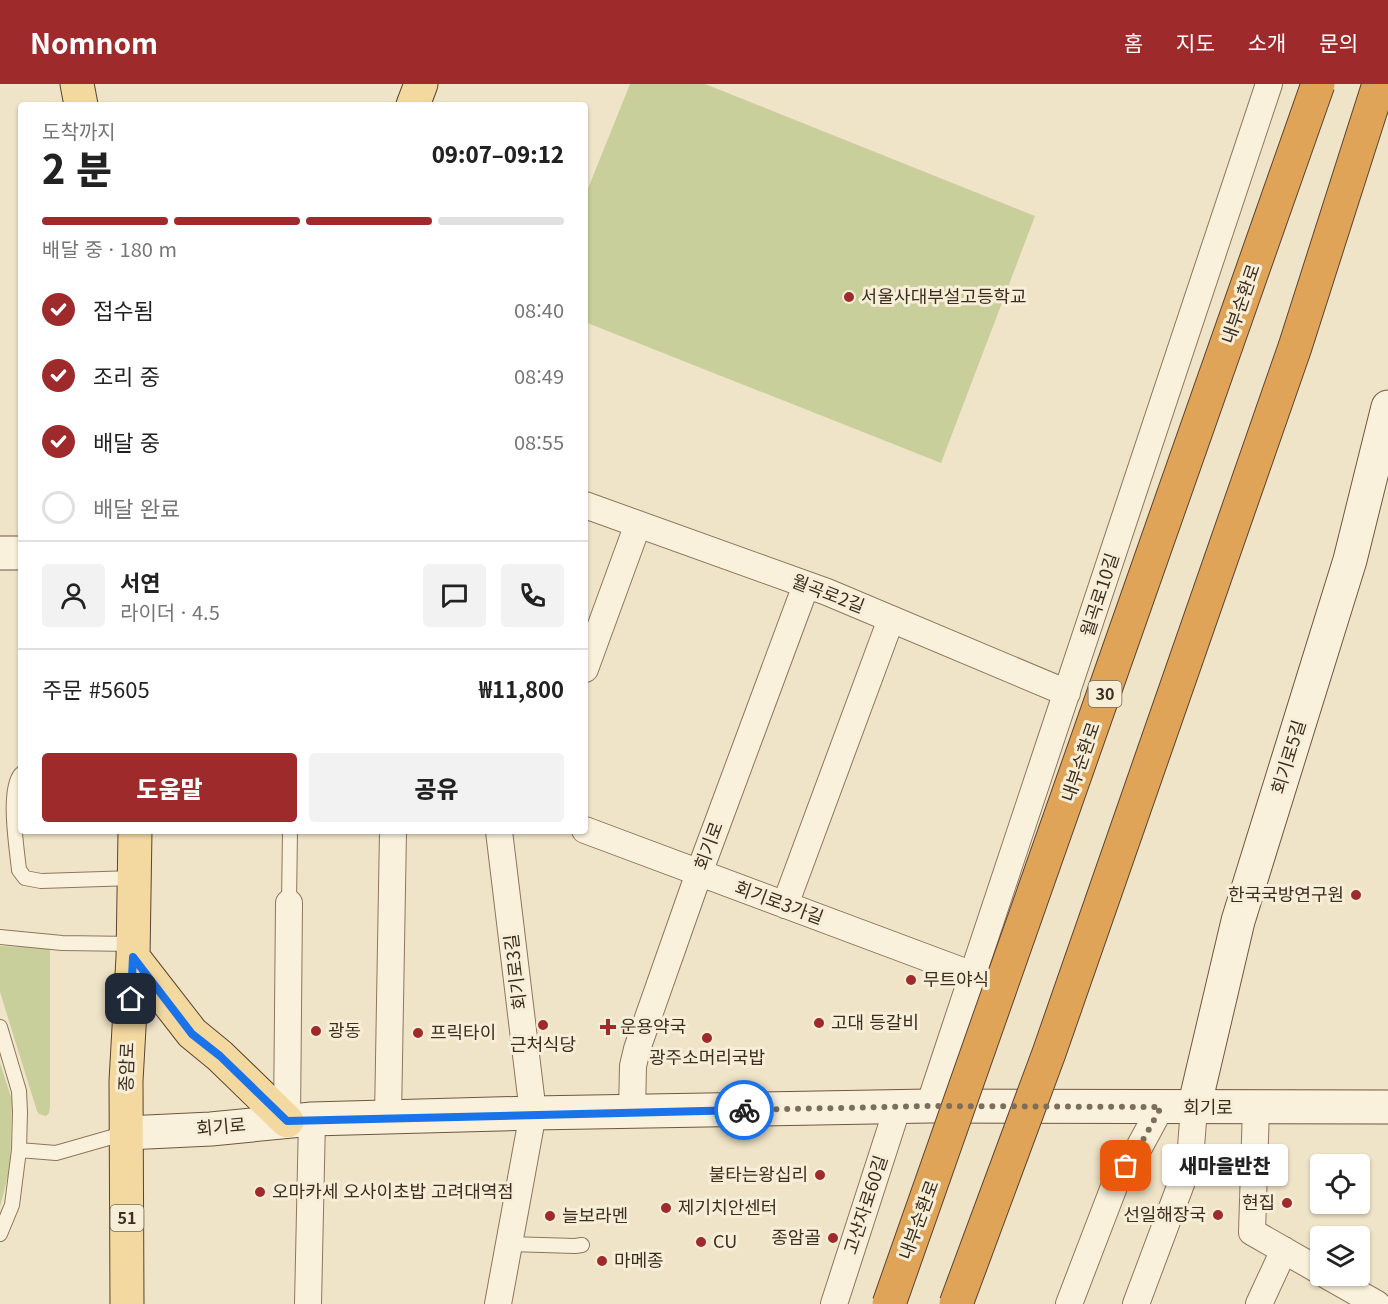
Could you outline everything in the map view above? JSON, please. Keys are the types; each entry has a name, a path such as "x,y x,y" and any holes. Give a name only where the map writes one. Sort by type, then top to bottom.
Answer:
{"highway":[{"name":"내부순환로","path":"889,1304 1318,84"},
{"path":"956,1304 1049,1053 1295,348 1379,84"}],"main road":[{"path":"77,84 80,102"},
{"path":"414,102 421,84"},
{"name":"회기로5길","path":"1194,1108 1238,921 1383,447 1388,407"},
{"path":"0,553 18,554"},
{"name":"종암로","path":"128,1304 126,1082 133,950 135,834"},
{"path":"133,950 192,1034 300,1120"},
{"name":"회기로","path":"126,1133 211,1129 300,1120 533,1113 914,1106 1388,1107"}],"street":[{"name":"월곡로10길","path":"914,1106 973,975 1269,84"},
{"name":"월곡로2길","path":"588,506 806,585 1067,693"},
{"path":"588,661 638,524"},
{"name":"회기로","path":"632,1112 634,1057 699,873 806,585"},
{"path":"785,905 891,619"},
{"name":"회기로3가길","path":"588,832 973,975"},
{"path":"388,1117 393,834"},
{"name":"회기로3길","path":"498,1304 533,1113 500,834"},
{"path":"289,903 308,1304"},
{"name":"고산자로60길","path":"834,1304 914,1106"},
{"path":"1069,1304 1117,1179 1136,1153 1161,1107"},
{"path":"1136,1304 1190,1160 1194,1108"},
{"path":"1256,1108 1252,1232 1310,1265"},
{"path":"1259,1304 1284,1250"},
{"path":"1345,1286 1377,1304"}],"lane":[{"path":"18,777 14,801 19,870 25,878 40,881 134,878"},
{"path":"289,903 291,834"},
{"path":"0,937 133,950"},
{"path":"0,1027 19,1091 20,1150 12,1205 0,1234"},
{"path":"20,1150 56,1153 126,1133"},
{"path":"509,1244 582,1245"}],"green space":[{"path":"630,84 705,84 1035,216 941,463 588,323 588,189"},
{"path":"0,946 50,948 50,1107 46,1116 37,1111 0,992"},
{"path":"0,1063 12,1100 10,1168 0,1207"}],"pier":[{"path":"1339,84 1375,84 1010,1155 1042,1158 988,1304 872,1304 926,1149 975,1153 1005,1061 1150,653"}],"way so far":[{"path":"744,1110 929,1106 1161,1107 1136,1153 1126,1166"}],"place":[{"name":"서울사대부설고등학교","path":"849,297"},
{"name":"한국국방연구원","path":"1356,895"},
{"name":"무트야식","path":"911,980"},
{"name":"고대 등갈비","path":"819,1023"},
{"name":"근처식당","path":"543,1025"},
{"name":"운용약국","path":"608,1027"},
{"name":"광동","path":"316,1031"},
{"name":"프릭타이","path":"418,1033"},
{"name":"광주소머리국밥","path":"707,1038"},
{"name":"새마을반찬","path":"1126,1166"},
{"name":"불타는왕십리","path":"820,1175"},
{"name":"오마카세 오사이초밥 고려대역점","path":"260,1192"},
{"name":"현집","path":"1287,1203"},
{"name":"제기치안센터","path":"666,1208"},
{"name":"선일해장국","path":"1218,1215"},
{"name":"늘보라멘","path":"550,1216"},
{"name":"종암골","path":"833,1238"},
{"name":"CU","path":"701,1242"},
{"name":"마메종","path":"602,1261"}],"route":[{"path":"131,999 133,957 192,1034 220,1056 287,1121 744,1110"}]}
